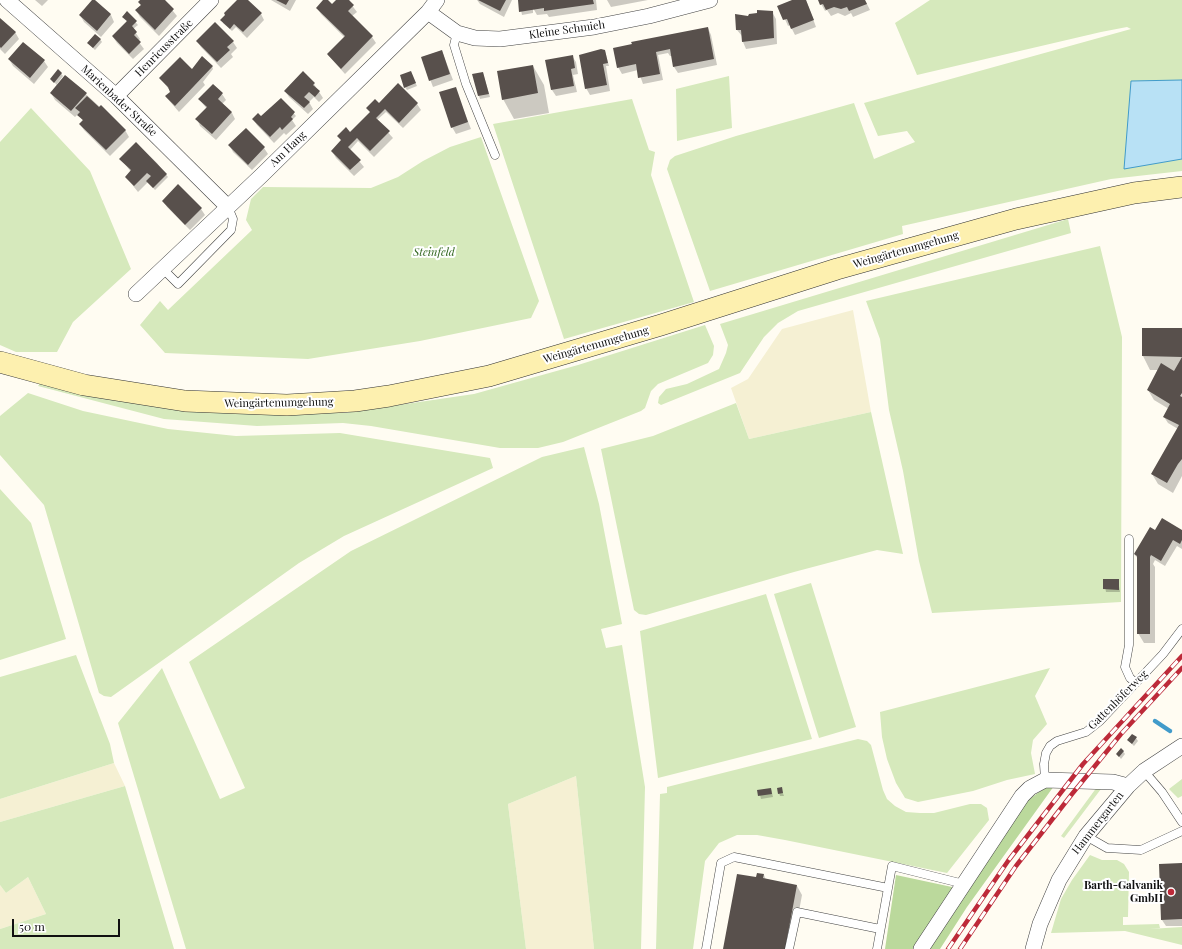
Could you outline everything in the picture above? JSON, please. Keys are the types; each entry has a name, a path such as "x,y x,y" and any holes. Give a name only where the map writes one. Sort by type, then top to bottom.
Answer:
{"main road":[{"name":"Weingärtenumgehung","path":"0,362 41,374 151,397 253,405 355,401 422,391 489,376 661,326 837,269 1016,219 1134,193 1182,186"}],"street":[{"name":"Marienbader Straße","path":"7,0 116,96 228,206"},
{"name":"Henricusstraße","path":"116,96 211,0"},
{"name":"Kleine Schmieh","path":"432,6 457,33 476,38 500,39 594,27 649,16 710,0"},
{"name":"Am Hang","path":"136,294 432,6"},
{"path":"921,949 1022,796 1030,788 1045,780 1113,782 1128,786 1144,771 1182,746"},
{"name":"Hammergarten","path":"1033,949 1040,924 1059,880 1086,836 1128,786"}],"lane":[{"path":"457,33 454,45 466,84 495,155"},
{"path":"163,269 178,284 231,230 233,219 228,206"},
{"path":"1129,539 1129,645 1125,667 1130,678 1136,683"},
{"name":"Gattenhöferweg","path":"1045,780 1044,764 1046,753 1050,746 1057,741 1086,732 1100,721 1136,683 1182,629"},
{"path":"1144,771 1162,792 1182,822"},
{"path":"1086,836 1107,848 1141,850 1182,831"},
{"path":"706,949 721,863 734,857 888,888"},
{"path":"877,949 892,866 964,884"},
{"path":"789,949 797,912 880,930"}],"shaded area":[{"path":"853,310 871,412 749,439 731,388 748,379 782,329"},
{"path":"114,763 125,786 0,822 0,799"},
{"path":"576,776 594,949 526,949 508,804"},
{"path":"28,877 46,914 0,929 0,885 6,893"}],"green space":[{"path":"930,0 1182,0 1182,171 1111,179 902,226 903,234 710,291 667,169 670,160 675,156 736,136 854,103 874,159 915,142 907,131 878,136 864,103 1131,29 1127,27 1101,32 917,75 895,23"},
{"path":"729,76 732,128 677,141 676,89"},
{"path":"632,99 649,150 655,152 651,175 694,302 564,339 493,124"},
{"path":"31,108 90,171 131,269 73,322 57,352 16,352 0,345 0,142"},
{"name":"Steinfeld","path":"481,137 539,301 531,318 420,341 308,359 165,353 140,325 160,301 168,310 252,230 246,220 251,199 263,187 371,188 398,177 423,161 450,147"},
{"path":"1068,219 1071,233 798,311 778,323 764,337 740,373 661,405 658,403 659,397 666,389 687,384 719,369 728,345 720,324"},
{"path":"1100,246 1122,337 1121,602 932,613 919,561 903,471 889,410 880,339 866,301"},
{"path":"705,325 714,346 713,355 708,363 658,384 651,391 645,408 641,411 563,442 538,448 500,448 371,426 343,423 257,426 164,419 38,386 40,383 344,413 474,394 578,365"},
{"path":"28,393 83,411 168,429 236,436 340,433 490,458 493,468 344,536 299,563 111,697 104,696 99,693 44,505 0,455 0,416"},
{"path":"736,403 749,439 871,412 903,554 877,550 794,572 646,615 639,614 634,610 601,449 653,436"},
{"path":"584,447 599,504 622,624 601,629 606,648 622,645 645,787 641,949 594,949 576,776 508,804 526,949 186,949 118,723 162,668 220,799 245,788 189,662 351,551 542,457"},
{"path":"0,489 31,523 66,639 0,660"},
{"path":"811,583 856,727 819,738 774,594"},
{"path":"766,594 812,739 658,778 640,631"},
{"path":"76,655 110,744 114,763 0,799 0,677"},
{"path":"1050,668 1035,696 1047,724 1033,740 1031,753 1035,774 1007,780 973,791 918,802 905,798 896,783 887,759 882,737 880,712"},
{"path":"858,739 867,741 871,745 883,790 887,799 895,806 906,812 934,813 970,804 981,804 987,808 989,820 947,873 785,840 757,835 737,835 719,843 705,861 693,949 656,949 660,794 667,793 667,787"},
{"path":"1182,779 1182,796 1178,798 1169,789"},
{"path":"125,786 174,949 0,949 0,929 46,914 28,877 6,893 0,885 0,822"},
{"path":"1047,786 1054,786 967,907 940,949 885,949 896,875 966,890 1019,807"},
{"path":"1097,787 1101,789 1064,838 1061,836"},
{"path":"1090,855 1102,860 1117,860 1124,864 1129,872 1128,917 1123,917 1123,925 1159,924 1160,928 1149,929 1182,927 1182,945 1125,931 1051,933 1061,899 1072,880"}],"water":[{"path":"1182,80 1182,159 1124,169 1131,81"}],"building":[{"path":"92,0 95,0 111,14 97,31 79,15"},
{"path":"140,0 165,0 174,9 155,30 135,10 141,5 138,2"},
{"path":"237,0 248,0 262,13 243,32 234,24 230,29 220,20 225,15 224,13"},
{"path":"276,0 289,0 286,5"},
{"path":"323,0 328,0 332,4 336,0 349,0 354,5 348,11 373,36 341,69 327,54 345,36 316,8"},
{"path":"478,0 506,0 500,11"},
{"path":"518,0 593,0 594,4 544,11 544,8 519,12"},
{"path":"792,0 806,0 814,20 791,29 787,19 783,20 777,6"},
{"path":"818,0 865,0 867,4 849,11 847,7 841,9 834,7 826,10 823,4 820,5"},
{"path":"757,10 773,11 774,38 742,42 741,30 736,30 735,14 748,16 749,14 757,13"},
{"path":"127,11 137,21 132,26 137,32 134,35 141,42 129,54 112,36 127,21 122,17"},
{"path":"0,18 16,32 1,48 0,47"},
{"path":"215,22 234,41 227,47 230,50 217,62 196,41"},
{"path":"708,27 714,59 673,67 670,49 656,52 660,74 638,78 636,64 617,68 613,48 632,44 631,42"},
{"path":"95,34 101,39 93,48 87,43"},
{"path":"23,42 45,60 30,78 8,59"},
{"path":"601,49 605,50 608,63 603,64 607,85 585,89 579,55"},
{"path":"442,50 450,74 429,81 421,57"},
{"path":"573,55 575,68 571,69 574,86 551,90 545,60"},
{"path":"202,56 213,66 175,106 165,96 170,92 168,87 159,78 180,57 192,69"},
{"path":"533,65 538,93 502,100 497,71"},
{"path":"58,69 62,73 54,83 50,79"},
{"path":"303,71 315,83 313,85 320,91 315,97 309,92 304,97 310,102 304,108 284,91"},
{"path":"411,71 416,83 404,88 400,75"},
{"path":"483,72 489,94 478,96 472,74"},
{"path":"65,75 87,93 71,111 50,93"},
{"path":"398,83 418,103 399,123 385,109 376,118 390,131 370,151 357,138 348,147 361,160 350,170 331,151 341,140 337,136 346,127 350,132 370,112 366,108 375,99 379,103"},
{"path":"213,84 223,93 218,99 232,112 212,134 195,119 207,107 198,99"},
{"path":"456,87 468,122 451,128 439,92"},
{"path":"87,96 99,107 101,105 126,130 106,150 79,124 83,120 77,115 80,112 75,108"},
{"path":"281,98 295,112 291,117 293,119 282,130 280,127 270,137 252,119 258,113 261,116"},
{"path":"246,128 265,147 248,165 228,145"},
{"path":"136,142 167,174 153,188 146,181 151,176 147,173 134,186 125,177 131,170 119,159"},
{"path":"178,184 202,208 185,225 162,201"},
{"path":"1142,328 1182,328 1182,357 1142,356"},
{"path":"1182,357 1182,393 1180,396 1182,397 1182,459 1167,483 1151,474 1179,425 1163,417 1170,404 1147,390 1161,363 1174,371"},
{"path":"1162,518 1182,530 1182,540 1180,544 1173,540 1161,561 1151,555 1150,557 1150,634 1137,634 1137,556 1134,554 1150,527 1155,530"},
{"path":"1103,579 1119,579 1119,590 1103,589"},
{"path":"1132,734 1137,737 1132,744 1127,740"},
{"path":"1121,748 1124,751 1119,757 1116,754"},
{"path":"782,787 783,793 778,794 777,788"},
{"path":"771,788 772,794 758,796 757,790"},
{"name":"Barth-Galvanik GmbH","path":"1182,863 1182,919 1161,920 1159,864"},
{"path":"757,873 764,874 763,878 797,885 785,949 723,949 737,874 756,877"}],"waterway":[{"path":"1155,721 1170,731"}],"railway":[{"path":"948,949 1008,861 1083,764 1182,656"},
{"path":"960,949 1016,866 1072,794 1121,734 1182,668"}],"place":[{"name":"Barth-Galvanik GmbH","path":"1171,892"}]}
